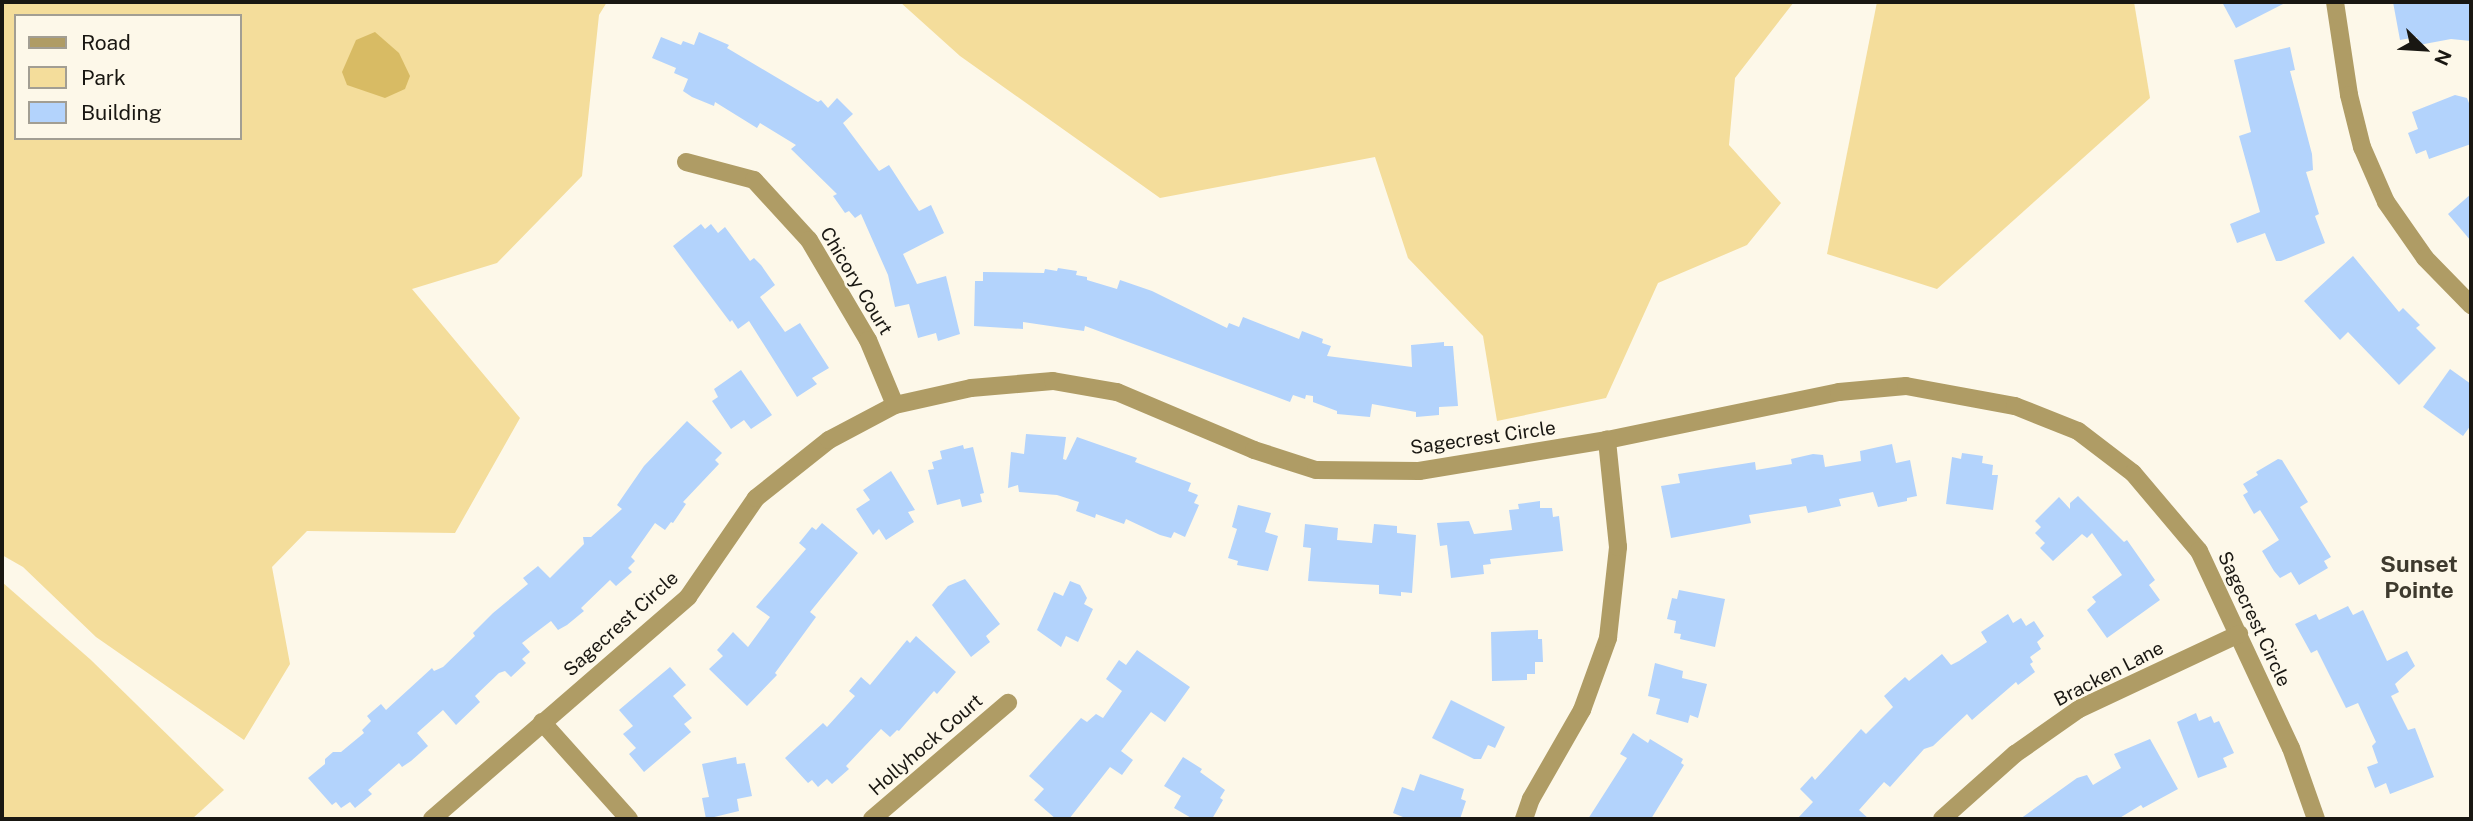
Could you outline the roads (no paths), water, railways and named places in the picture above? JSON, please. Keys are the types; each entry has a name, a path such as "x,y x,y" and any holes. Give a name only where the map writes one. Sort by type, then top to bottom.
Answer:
{"street":[{"path":"2335,2 2349,95 2362,147 2386,202 2425,258 2471,305"},
{"name":"Chicory Court","path":"686,162 754,180 809,240 868,340 895,405"},
{"name":"Sagecrest Circle","path":"432,819 688,597 756,498 829,440 895,405 971,388 1053,381 1116,392 1254,450 1316,470 1419,471 1607,440 1839,392 1906,386 2015,406 2078,431 2133,473 2199,551 2291,748 2316,819"},
{"path":"1524,819 1531,799 1581,710 1608,638 1618,547 1607,440"},
{"name":"Bracken Lane","path":"1942,819 2015,754 2079,709 2239,634"},
{"name":"Hollyhock Court","path":"872,819 1008,703"},
{"path":"542,722 629,819"}],"district":[{"name":"Sunset Pointe","path":"2419,577"}]}
